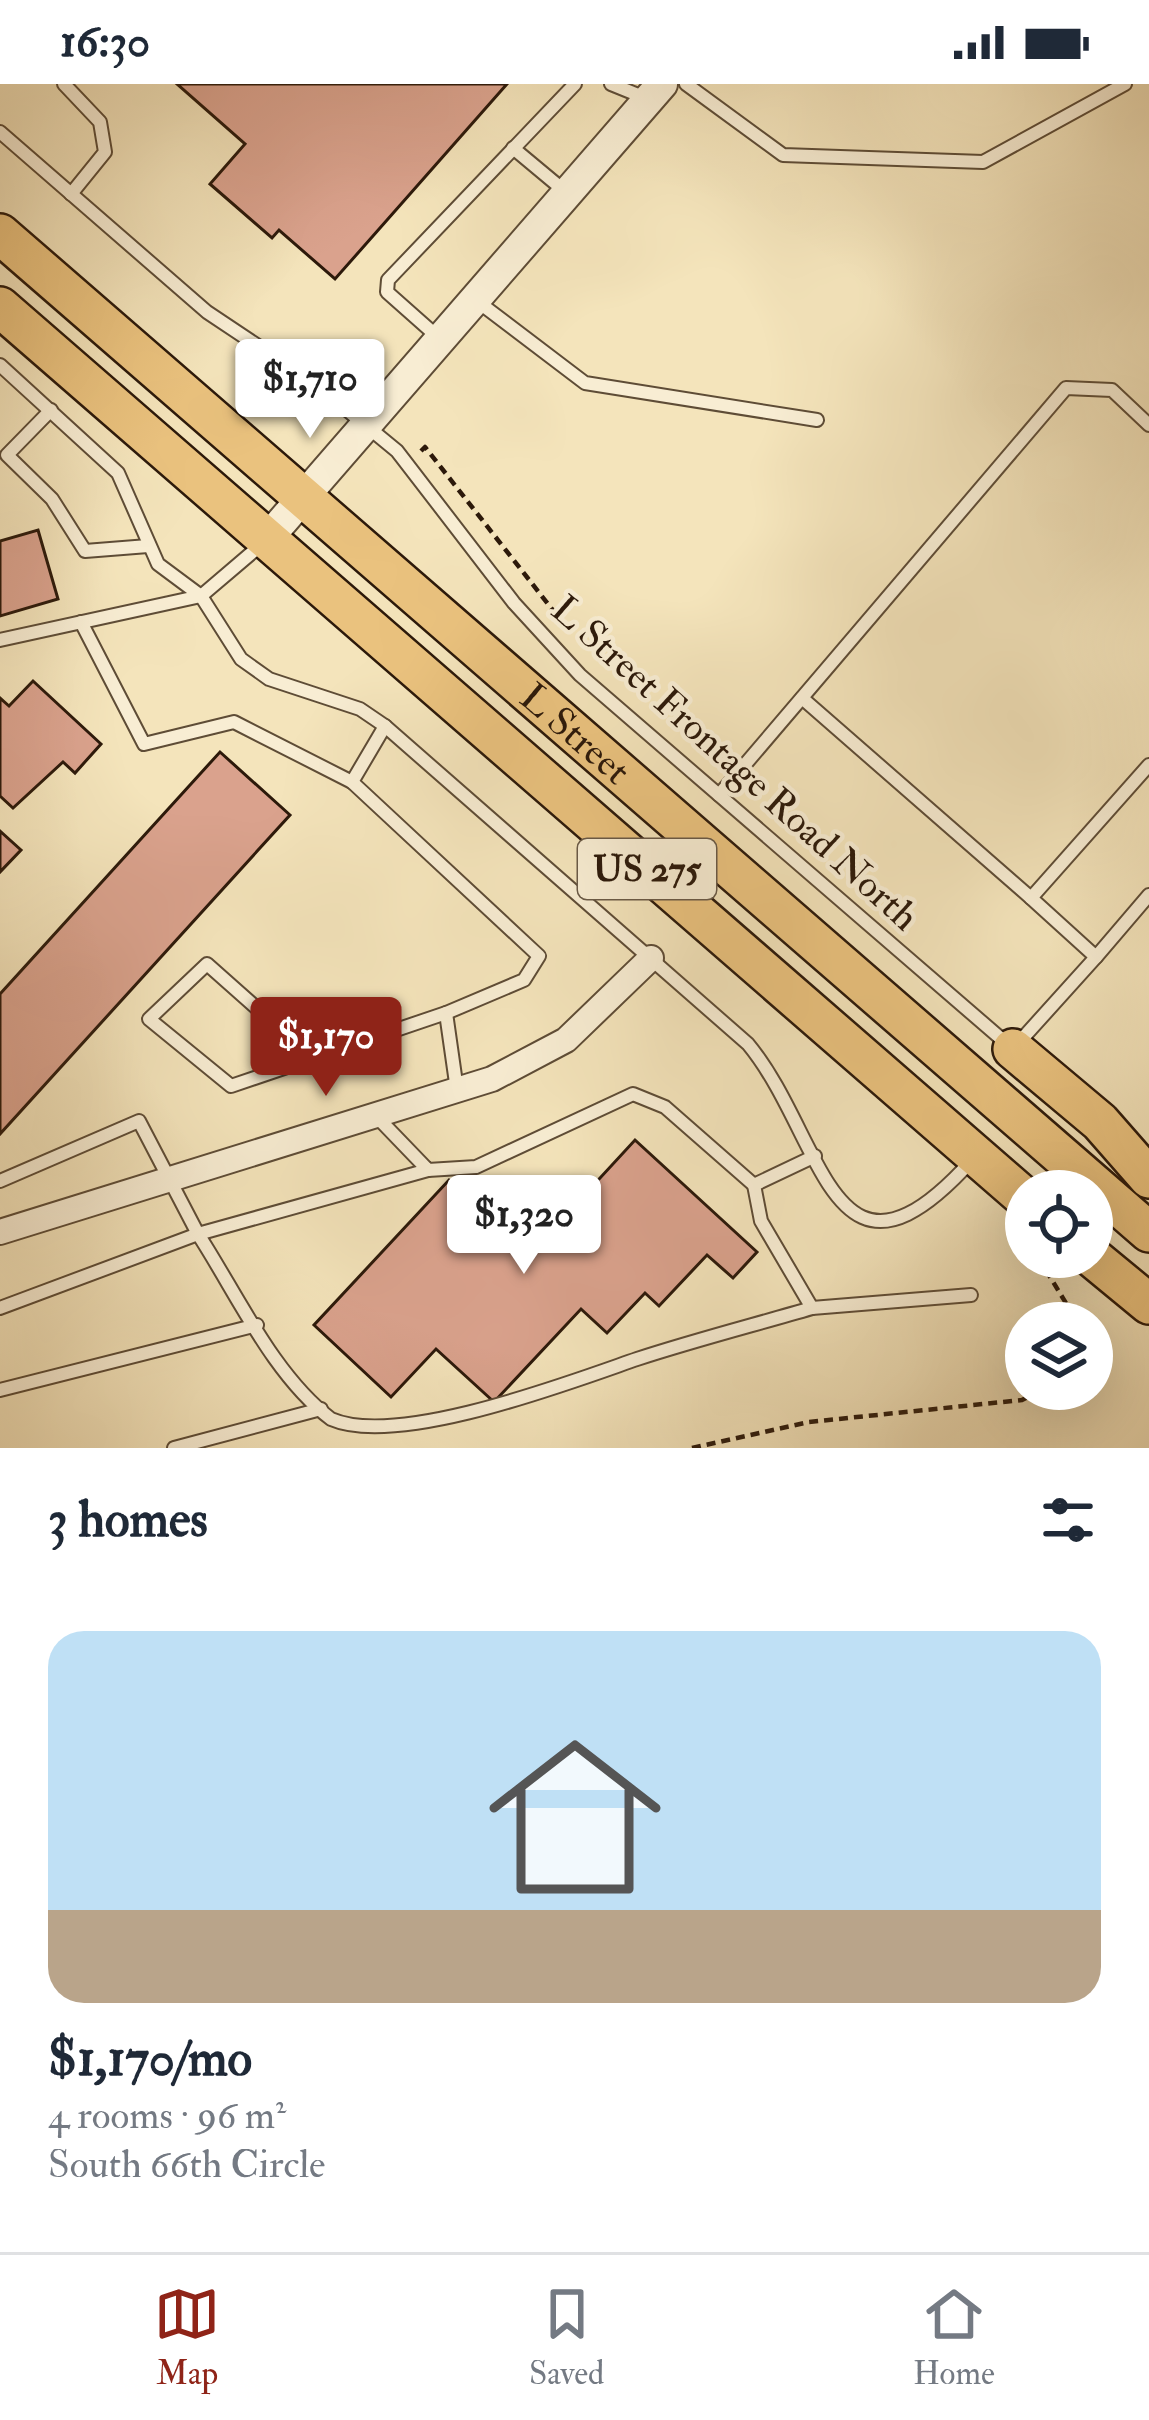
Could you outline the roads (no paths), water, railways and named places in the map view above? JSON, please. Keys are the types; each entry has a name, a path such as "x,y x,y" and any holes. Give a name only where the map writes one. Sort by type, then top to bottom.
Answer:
{"main road":[{"name":"L Street","path":"0,234 1149,1232"},
{"name":"L Street","path":"0,307 1005,1181"},
{"path":"1013,1048 1100,1123 1149,1178"},
{"path":"1113,1274 1145,1301"}],"street":[{"path":"267,539 367,426 430,330 476,300 655,92"},
{"path":"0,1232 457,1090 534,1060 566,1040 651,958"}],"lane":[{"path":"64,84 100,122 105,152 70,194"},
{"path":"430,330 387,292 388,280 575,84"},
{"path":"611,84 655,92"},
{"path":"686,84 783,155 983,162 1125,84"},
{"name":"L Street Frontage Road North","path":"0,132 207,312 367,426 406,462 546,639 1013,1048"},
{"path":"512,148 568,193"},
{"path":"476,300 585,383 817,420"},
{"path":"0,365 118,473 164,573 201,596 234,652 252,669 360,710 385,726 758,1055 785,1095 841,1203 875,1223 894,1222 924,1210 976,1155"},
{"path":"719,795 1066,388 1112,390 1149,425"},
{"path":"51,410 8,455 52,500 86,551 148,546"},
{"path":"0,640 201,596 267,539"},
{"path":"81,622 144,744 234,722 352,782 539,956 524,980 446,1012 313,1058 231,1086 149,1019 207,964 313,1058"},
{"path":"802,698 1096,957"},
{"path":"352,782 385,726"},
{"path":"1031,898 1149,765"},
{"path":"1013,1048 1149,895"},
{"path":"446,1012 457,1090"},
{"path":"0,1308 198,1234 428,1170 476,1167 633,1094 665,1107 754,1185 760,1220 812,1308"},
{"path":"375,1115 428,1170"},
{"path":"0,1181 139,1121 198,1234 297,1387 335,1422 363,1431 437,1430 637,1359 812,1308 971,1295"},
{"path":"754,1185 815,1156"},
{"path":"0,1390 257,1325"},
{"path":"174,1448 321,1409"}]}
